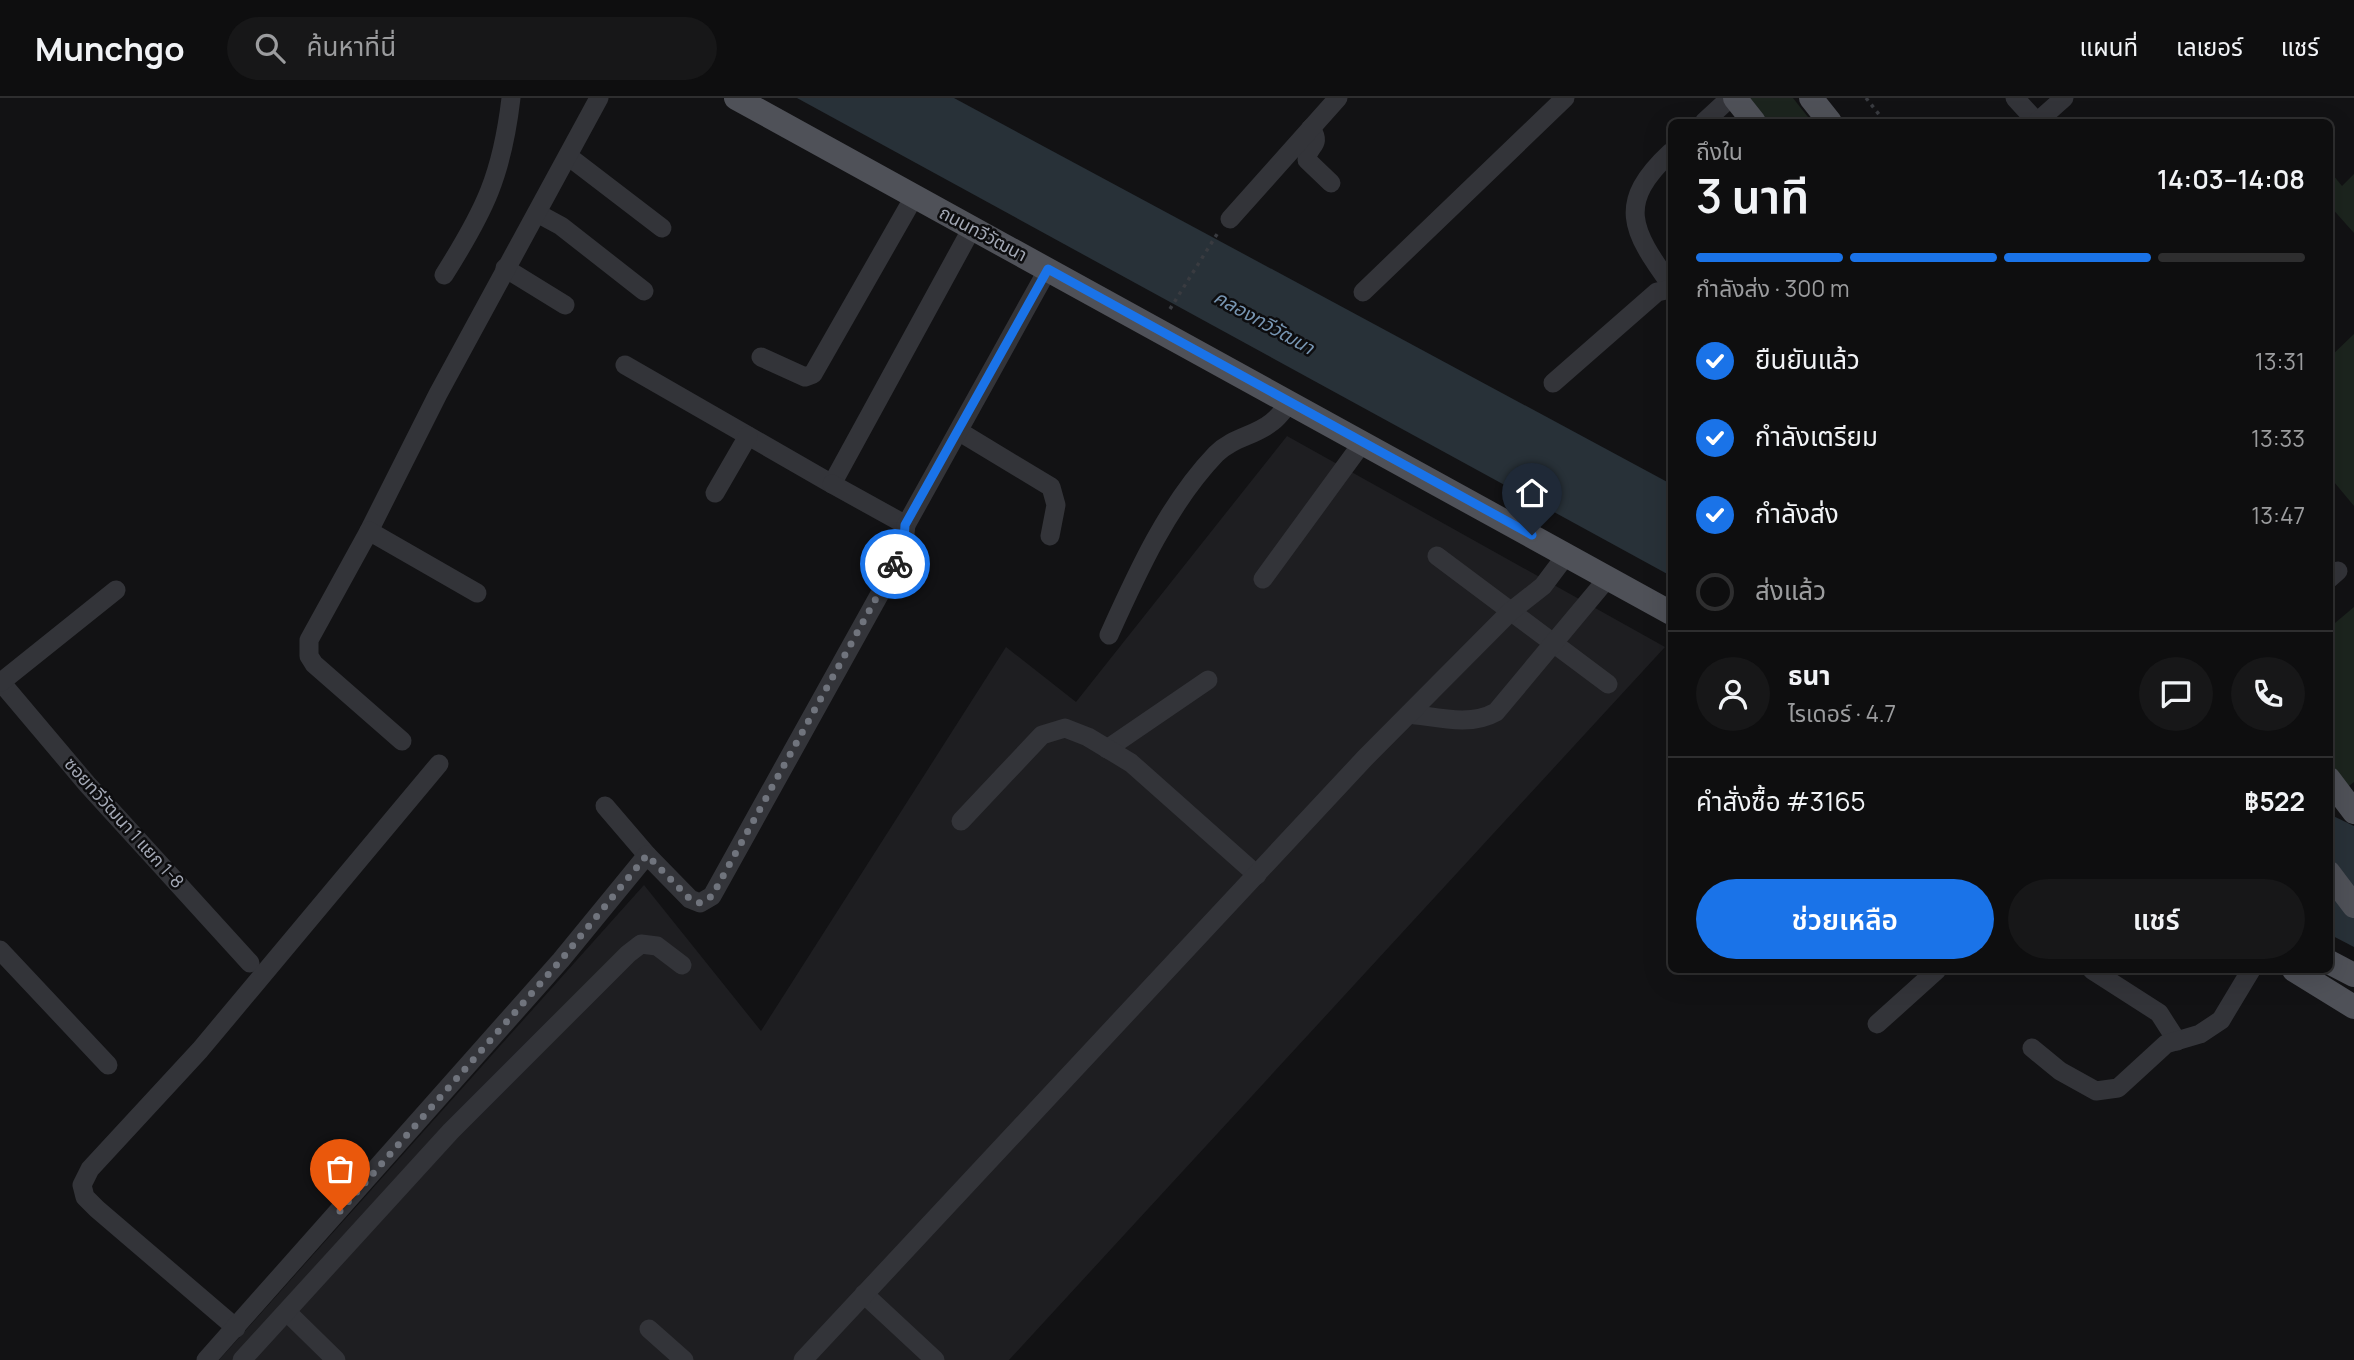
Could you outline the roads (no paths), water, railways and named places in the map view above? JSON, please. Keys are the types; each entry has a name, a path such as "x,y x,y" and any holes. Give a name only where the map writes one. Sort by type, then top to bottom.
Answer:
{"main road":[{"name":"ถนนทวีวัฒนา","path":"736,98 1668,611"},
{"path":"1732,98 1751,119"},
{"path":"1811,98 1828,119"},
{"path":"2333,784 2354,812"},
{"path":"2333,878 2354,906"},
{"path":"2333,964 2354,975"},
{"path":"2299,973 2354,1007"}],"street":[{"path":"444,275 481,217 494,185 512,98"},
{"path":"402,741 336,684 309,656 309,640 369,531 505,268 599,98"},
{"path":"1225,224 1338,98"},
{"path":"1363,292 1565,98"},
{"path":"1708,119 1732,98"},
{"path":"2015,98 2034,119"},
{"path":"2040,119 2064,98"},
{"path":"1311,128 1317,136 1307,160 1331,183"},
{"path":"1668,155 1646,178 1635,202 1639,234 1668,282"},
{"path":"568,156 663,228"},
{"path":"761,357 804,377 813,374 914,197"},
{"path":"537,213 571,234 644,291"},
{"path":"832,484 972,228"},
{"path":"505,268 565,305"},
{"path":"605,806 690,899 700,903 712,896 892,572 904,542 905,525 960,432 1048,269"},
{"path":"1553,383 1657,292 1668,288"},
{"path":"625,365 905,525"},
{"path":"1110,635 1155,542 1186,491 1217,453 1235,438 1272,423 1290,402"},
{"path":"960,432 1051,487 1056,505 1050,536"},
{"path":"715,493 748,436"},
{"path":"1263,579 1363,442"},
{"path":"369,531 477,593"},
{"path":"803,1360 1409,714 1510,612 1544,586 1567,554"},
{"path":"1437,556 1608,684"},
{"path":"1409,714 1470,721 1496,712 1607,579"},
{"path":"0,682 116,590"},
{"path":"1107,748 1208,680"},
{"name":"ซอยทวีวัฒนา 1 แยก 1-8","path":"0,682 87,784 250,963"},
{"path":"961,821 1042,735 1065,728 1107,748 1131,764 1257,874"},
{"path":"236,1328 96,1209 85,1197 82,1185 90,1169 200,1050 439,764"},
{"path":"206,1360 561,960 647,855"},
{"path":"242,1360 451,1131 628,954 641,944 657,946 682,965"},
{"path":"0,950 108,1065"},
{"path":"1877,1024 1934,973"},
{"path":"2097,973 2159,1013 2177,1041"},
{"path":"2032,1048 2060,1070 2096,1091 2118,1088 2152,1054 2177,1041 2200,1034 2221,1020 2249,973"},
{"path":"864,1294 935,1360"},
{"path":"287,1312 336,1360"},
{"path":"649,1329 684,1360"}],"water":[{"name":"คลองทวีวัฒนา","path":"797,98 954,98 1668,482 1668,574"},
{"path":"2333,816 2354,826 2354,947 2333,936"}]}
